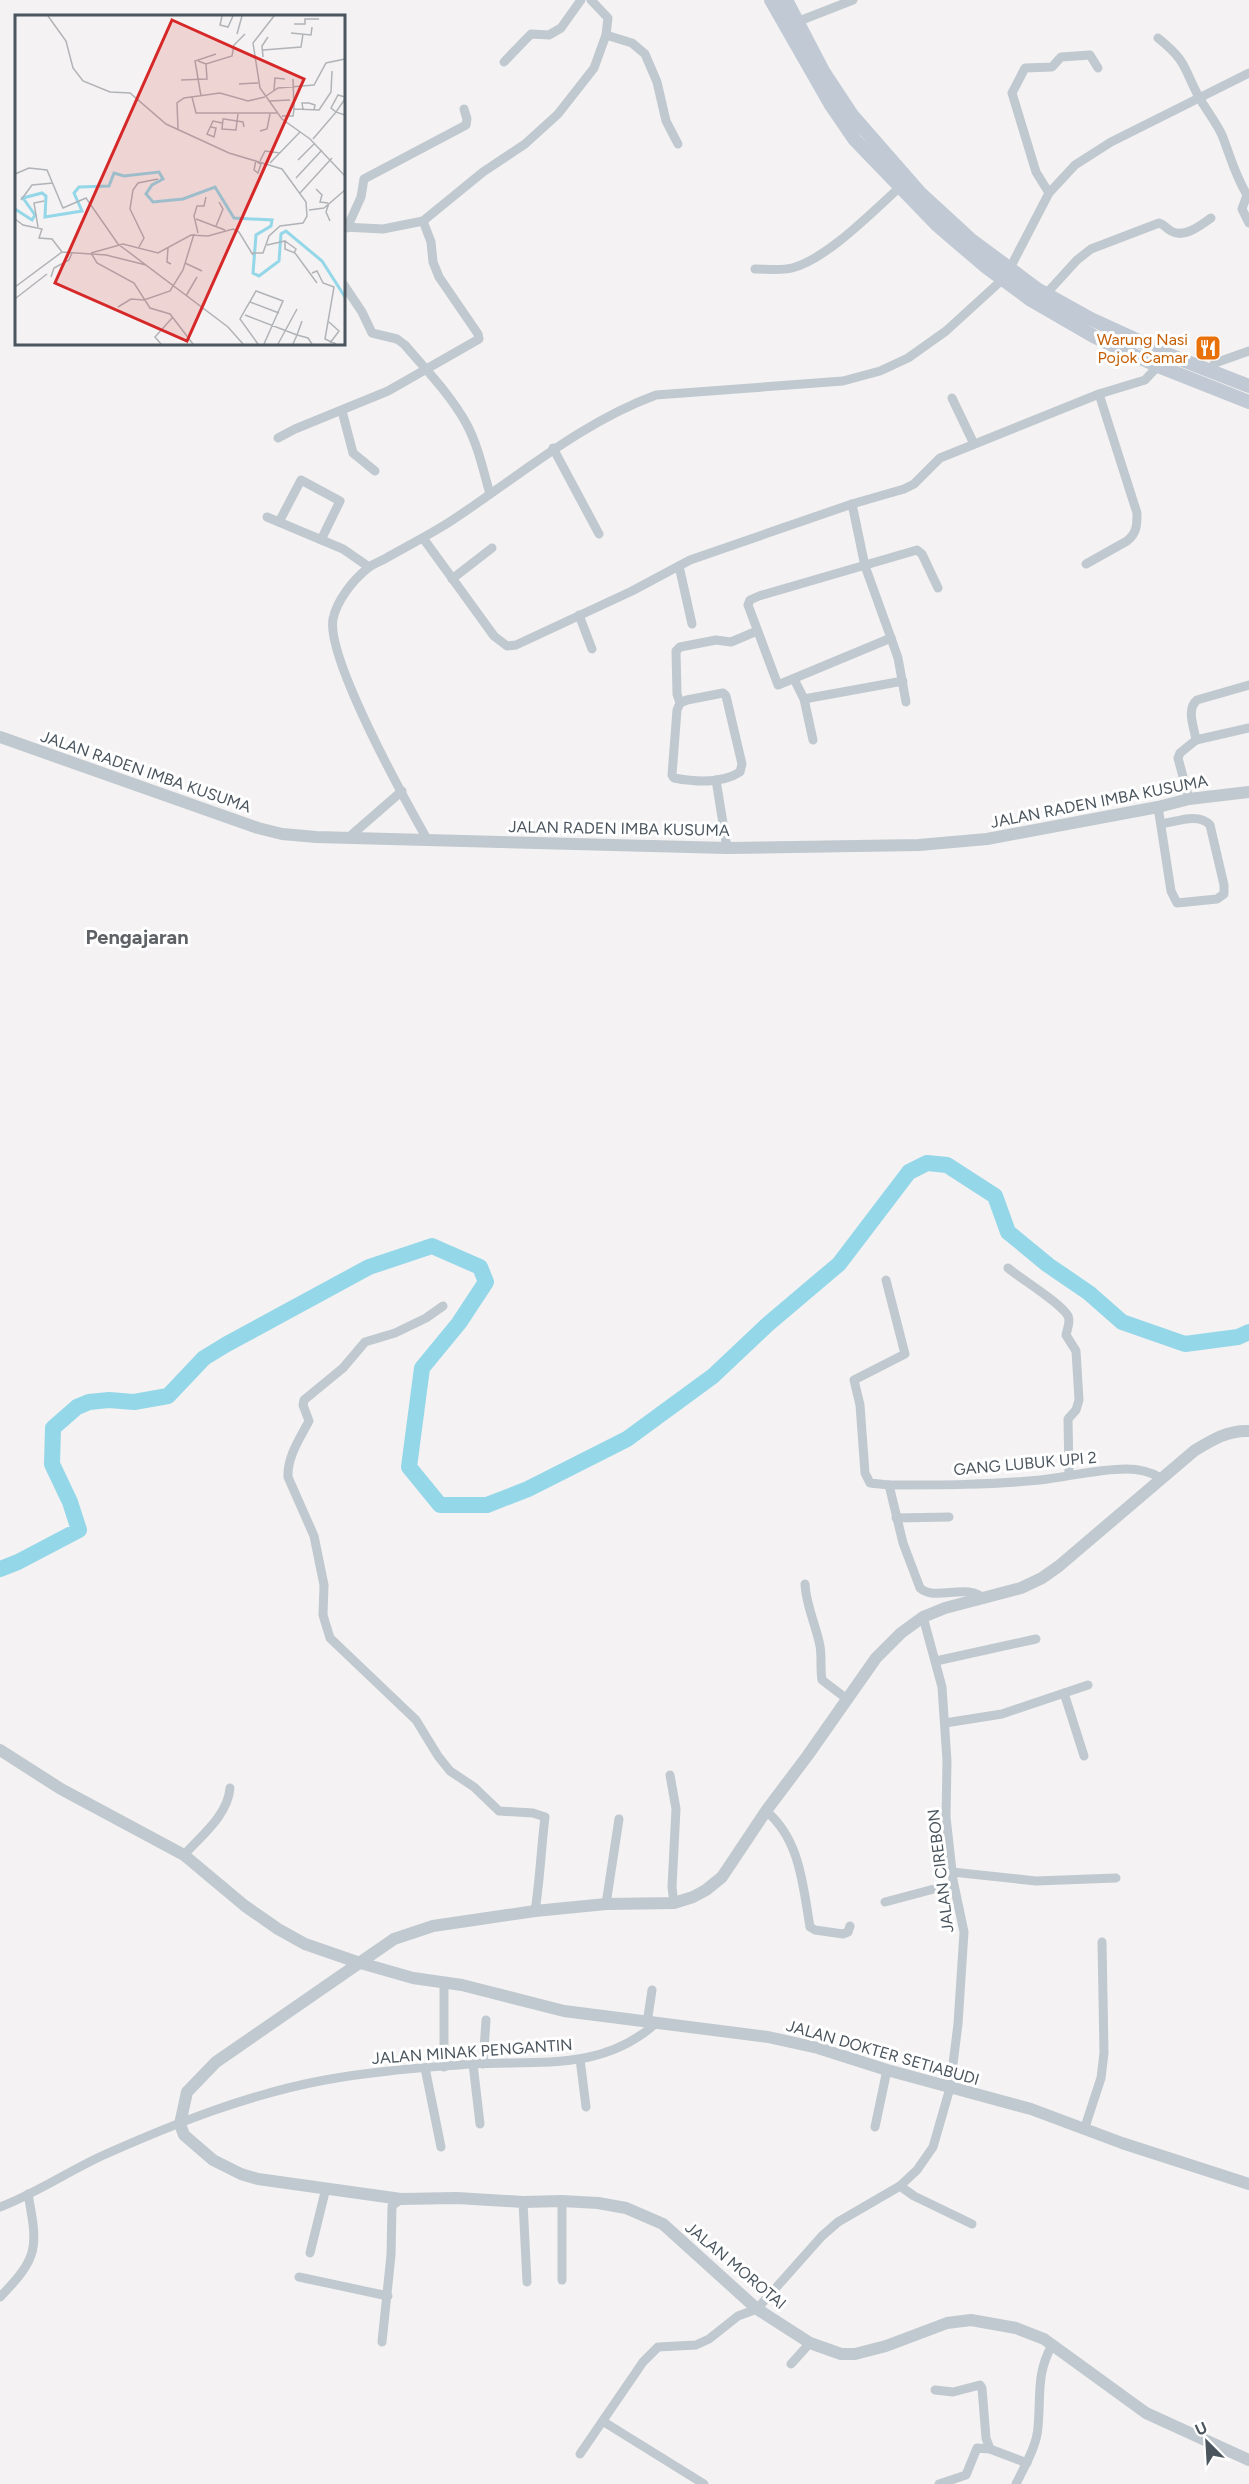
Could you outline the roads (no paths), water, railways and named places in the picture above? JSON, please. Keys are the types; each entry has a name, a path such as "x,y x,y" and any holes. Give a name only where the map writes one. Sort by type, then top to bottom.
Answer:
{"main road":[{"path":"771,0 791,24 836,102 899,188 1006,274 1134,356 1249,402"},
{"path":"790,1 791,24"},
{"path":"860,136 941,221"},
{"path":"1038,294 1141,343 1249,386"},
{"path":"1134,356 1141,343"}],"street":[{"path":"504,62 531,34 549,35 561,28 581,0"},
{"path":"464,109 466,125 364,179 361,197 345,227 383,229 423,222 483,172 525,144 558,114 594,68 606,35 608,18 591,0"},
{"path":"791,24 853,0"},
{"path":"606,35 632,43 645,54 657,82 666,121 678,144"},
{"path":"1158,38 1177,53 1186,66 1200,98 1221,133 1234,173 1246,194 1247,200 1242,209 1249,223"},
{"path":"1050,193 1036,172 1012,93 1025,68 1052,67 1061,57 1090,55 1098,68"},
{"path":"427,839 350,686 333,635 332,621 337,607 348,588 369,567 423,538 490,495 553,448 633,404 656,395 843,381 880,371 909,358 946,331 1006,274 1050,193 1075,165 1111,142 1249,73"},
{"path":"755,269 790,268 808,261 853,229 899,188"},
{"path":"1038,294 1091,249 1159,223 1163,223 1172,232 1181,233 1195,229 1211,218"},
{"path":"278,438 388,391 479,339 478,334 440,277 433,262 431,242 423,222"},
{"path":"345,286 362,312 372,333 396,339 405,345 427,370 465,423 479,453 490,495"},
{"path":"1209,371 1215,363 1249,351"},
{"path":"423,538 494,636 507,646 525,641 721,548 914,484 940,458 1099,394 1145,380 1158,366"},
{"path":"1086,564 1127,541 1137,526 1137,513 1099,394"},
{"path":"952,398 974,444"},
{"path":"342,411 353,453 375,471"},
{"path":"553,448 599,534"},
{"path":"279,522 301,480 340,501 321,540"},
{"path":"852,504 865,566 891,638 903,681 906,702"},
{"path":"267,517 343,549 369,567"},
{"path":"452,579 492,548"},
{"path":"891,638 780,685 776,683 748,605 750,600 917,550 922,554 938,588"},
{"path":"679,567 692,624"},
{"path":"579,615 592,649"},
{"path":"680,704 715,693 723,693 726,696 742,764 741,772 732,777 716,780 686,780 672,775 677,710 680,704 677,694 676,651 680,647 716,640 730,642 757,631"},
{"path":"794,679 804,699 813,740"},
{"path":"804,699 903,681"},
{"path":"1196,740 1192,704 1197,700 1249,685"},
{"path":"1189,799 1178,758 1180,753 1196,740 1249,728"},
{"name":"JALAN RADEN IMBA KUSUMA","path":"0,737 258,828 282,834 348,838 727,848 919,845 987,839 1158,807 1189,799 1249,792"},
{"path":"716,780 727,848"},
{"path":"348,838 402,791"},
{"path":"1158,807 1171,891 1177,903 1217,899 1224,894 1210,825 1205,819 1197,818 1161,825"},
{"path":"1008,1268 1068,1316 1066,1335 1076,1351 1078,1400 1076,1410 1068,1419 1069,1474"},
{"path":"886,1280 905,1354 856,1377 854,1383 860,1405 865,1473 870,1483 889,1485 903,1543 918,1582 925,1592 964,1592 980,1595 984,1599"},
{"path":"443,1306 426,1318 395,1333 364,1342 343,1368 304,1400 303,1405 309,1421 287,1467 288,1477 314,1536 324,1585 323,1615 330,1638 416,1720 450,1771 474,1787 499,1811 544,1817 539,1865 541,1876 535,1911"},
{"path":"180,2124 187,2092 216,2062 357,1962 394,1939 433,1926 535,1911 606,1904 674,1903 693,1897 722,1877 766,1811 876,1658 901,1633 923,1617 945,1608 1022,1588 1042,1578 1194,1451 1216,1437 1236,1430 1249,1431"},
{"name":"GANG LUBUK UPI 2","path":"889,1485 968,1486 1043,1480 1069,1474 1127,1469 1153,1473 1161,1479"},
{"path":"896,1518 949,1517"},
{"path":"805,1584 806,1599 820,1648 819,1665 822,1680 847,1699"},
{"name":"JALAN CIREBON","path":"757,2309 822,2236 838,2222 900,2186 917,2170 933,2146 950,2088 958,2024 964,1932 953,1884 946,1817 945,1722 936,1661 923,1617"},
{"path":"936,1661 1036,1639"},
{"path":"945,1722 1002,1714 1088,1685"},
{"path":"1064,1693 1084,1756"},
{"name":"JALAN DOKTER SETIABUDI","path":"0,1750 61,1789 184,1855 245,1906 304,1944 413,1978 462,1985 564,2011 768,2037 818,2048 886,2070 1031,2109 1084,2130 1249,2184"},
{"path":"670,1775 676,1809 672,1887 674,1903"},
{"path":"184,1855 222,1812 229,1798 230,1788"},
{"path":"766,1811 774,1817 799,1861 810,1927 815,1930 843,1934 848,1932 849,1926"},
{"path":"606,1904 619,1819"},
{"path":"952,1872 1036,1881 1116,1878"},
{"path":"885,1902 953,1884"},
{"path":"1084,2130 1101,2078 1104,2053 1102,1942"},
{"path":"444,1989 444,2067"},
{"path":"651,2023 652,1990"},
{"path":"480,2124 478,2064 486,2020"},
{"name":"JALAN MINAK PENGANTIN","path":"0,2207 106,2154 196,2116 297,2086 370,2073 580,2059 601,2055 628,2044 651,2023"},
{"path":"580,2059 586,2107"},
{"path":"425,2068 441,2147"},
{"path":"875,2127 886,2070"},
{"name":"JALAN MOROTAI","path":"180,2124 183,2135 213,2160 233,2171 258,2179 401,2199 562,2201 598,2203 626,2208 663,2224 757,2309 810,2343 841,2354 855,2354 886,2346 947,2323 971,2320 1016,2328 1052,2345 1146,2413 1249,2460"},
{"path":"900,2186 914,2196 972,2224"},
{"path":"310,2253 326,2188"},
{"path":"0,2297 21,2276 35,2248 35,2233 28,2194"},
{"path":"382,2342 392,2206 401,2199"},
{"path":"562,2201 562,2280"},
{"path":"523,2202 527,2282"},
{"path":"298,2277 387,2296"},
{"path":"580,2454 643,2362 658,2347 702,2342 738,2316 757,2309"},
{"path":"791,2364 810,2343"},
{"path":"1016,2484 1027,2463 1038,2429 1042,2362 1052,2345"},
{"path":"935,2390 953,2392 980,2385 983,2391 986,2438 990,2449"},
{"path":"604,2422 704,2484"},
{"path":"939,2484 969,2472 977,2448 990,2449 1027,2463"}],"waterway":[{"path":"0,1569 79,1530 70,1502 52,1464 53,1428 77,1407 89,1402 109,1400 134,1402 168,1396 204,1358 227,1344 369,1267 432,1246 480,1267 486,1282 459,1323 422,1368 409,1467 440,1505 487,1505 528,1489 627,1439 713,1376 767,1325 839,1264 909,1172 927,1163 947,1165 995,1196 1008,1232 1048,1265 1089,1293 1122,1322 1185,1344 1238,1337 1249,1332"}],"place":[{"name":"Warung Nasi Pojok Camar","path":"1208,348"}],"district":[{"name":"Pengajaran","path":"137,937"}]}
